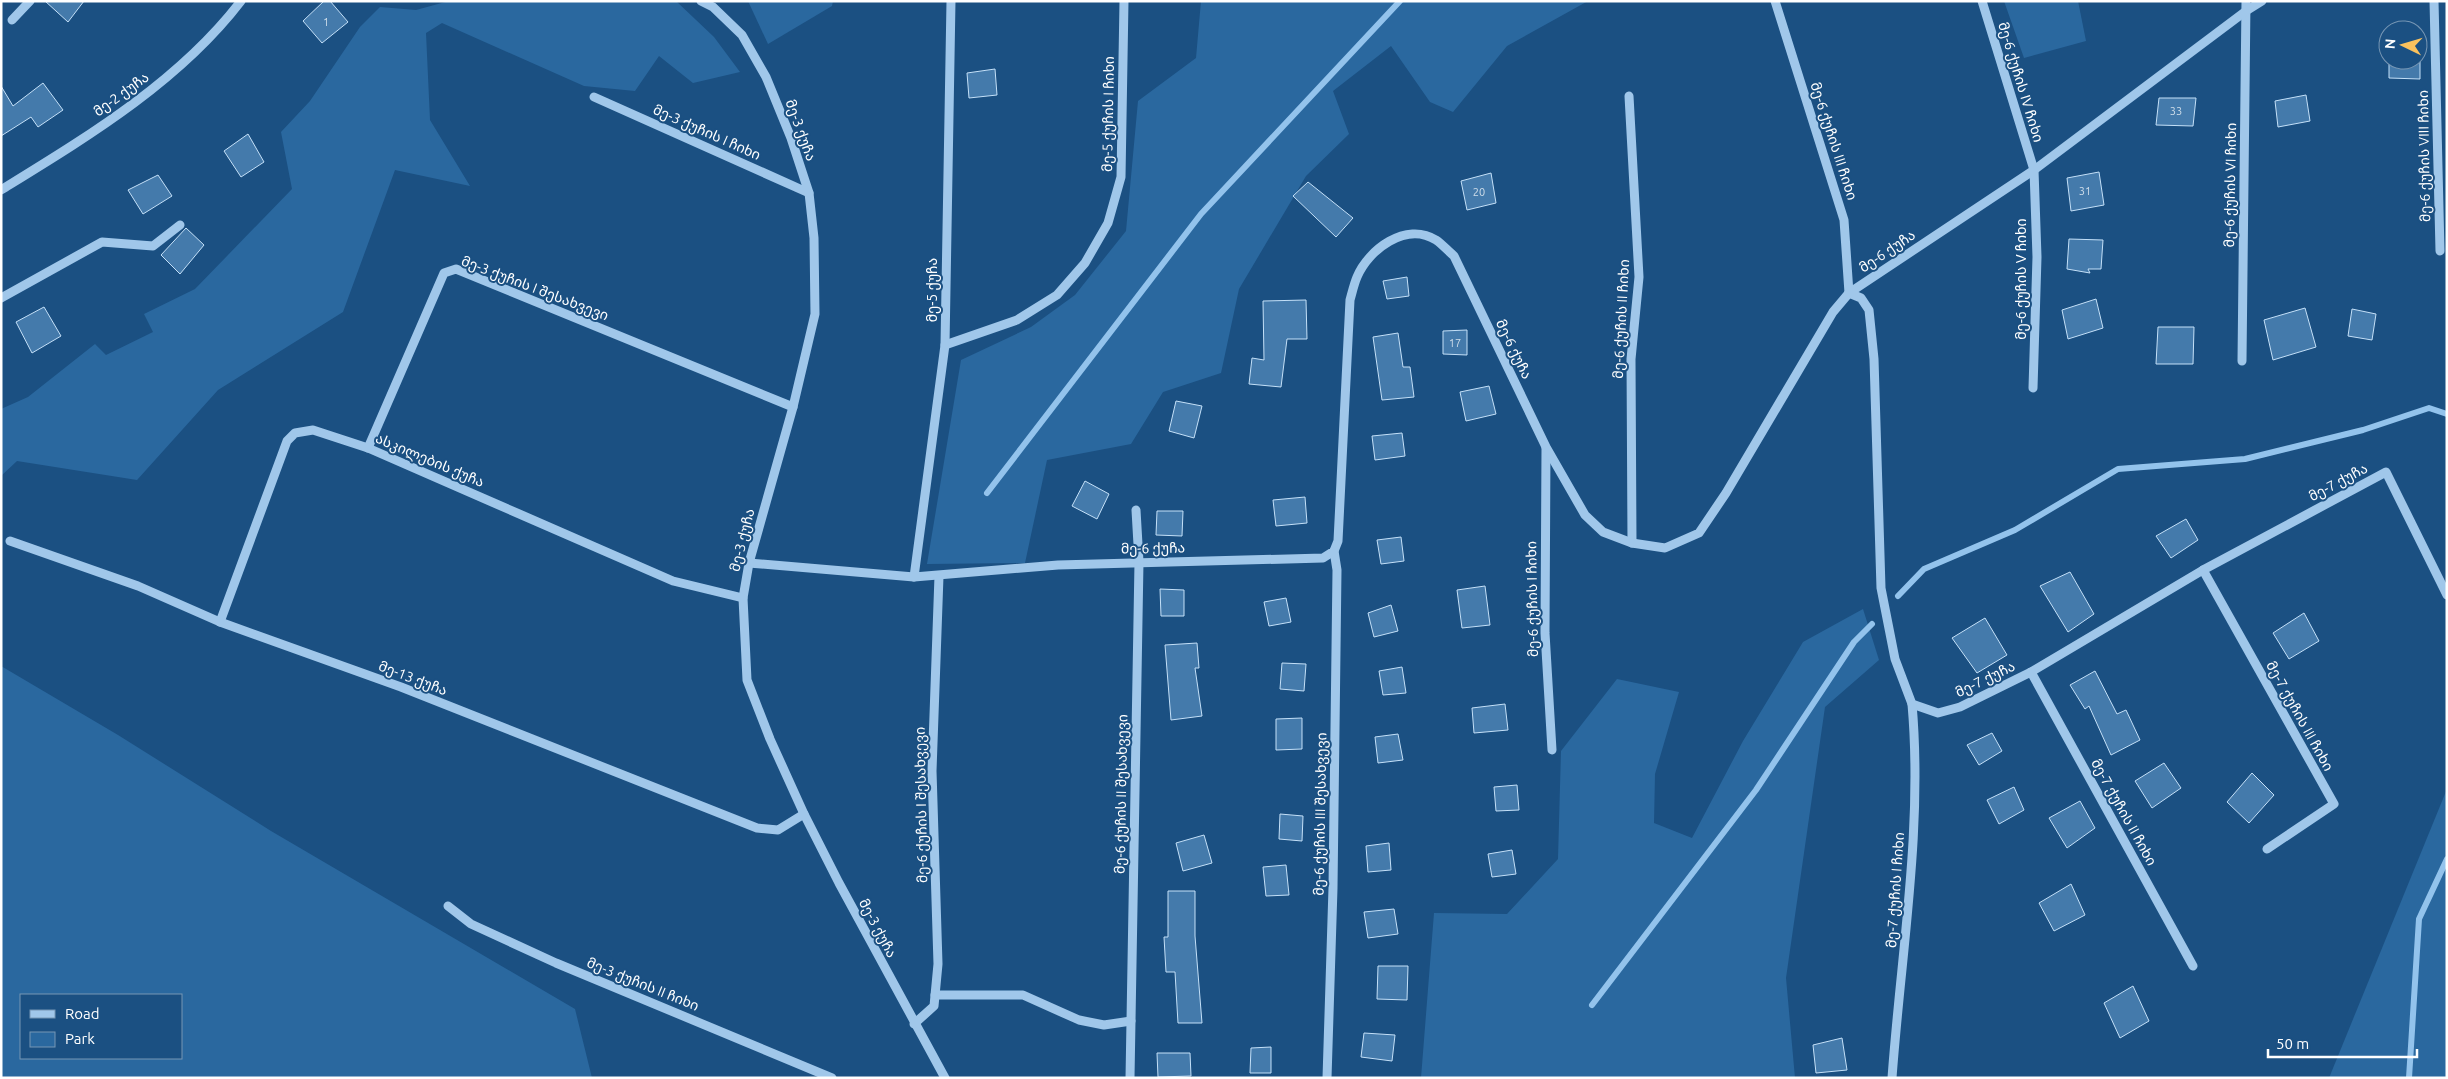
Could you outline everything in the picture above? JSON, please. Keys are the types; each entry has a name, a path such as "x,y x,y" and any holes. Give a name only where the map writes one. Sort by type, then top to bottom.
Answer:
{"street":[{"path":"12,20 30,1"},
{"name":"მე-2 ქუჩა","path":"1,190 61,153 150,91 220,29 241,1"},
{"name":"მე-3 ქუჩა","path":"701,1 713,7 742,35 766,77 791,138 809,193 814,238 815,314 793,406 749,563 743,598 747,680 770,739 804,814 914,1024 945,1078"},
{"name":"მე-5 ქუჩა","path":"914,577 946,345 951,1"},
{"name":"მე-5 ქუჩის I ჩიხი","path":"946,345 1017,320 1057,295 1085,263 1108,224 1121,177 1124,1"},
{"name":"მე-6 ქუჩის III ჩიხი","path":"1775,1 1844,220 1849,293"},
{"name":"მე-6 ქუჩის IV ჩიხი","path":"1982,1 2034,170"},
{"name":"მე-6 ქუჩა","path":"749,563 914,577 1058,564 1323,558 1334,550 1338,541 1350,300 1356,277 1365,262 1378,248 1396,237 1414,234 1435,239 1454,256 1546,448 1585,516 1602,532 1632,543 1665,548 1699,533 1726,493 1832,312 1849,293 2034,170 2246,6 2262,1"},
{"name":"მე-6 ქუჩის VIII ჩიხი","path":"2434,1 2440,250"},
{"name":"მე-6 ქუჩის VI ჩიხი","path":"2242,360 2246,6"},
{"name":"მე-6 ქუჩის II ჩიხი","path":"1629,96 1638,277 1631,360 1632,543"},
{"name":"მე-3 ქუჩის I ჩიხი","path":"594,97 809,193"},
{"name":"მე-6 ქუჩის V ჩიხი","path":"2033,388 2037,257 2034,170"},
{"path":"1,298 102,242 153,246 180,225"},
{"name":"მე-3 ქუჩის I შესახვევი","path":"368,448 444,273 456,269 793,406"},
{"path":"1849,293 1861,298 1869,310 1874,359 1881,588 1895,659 1912,704"},
{"name":"ასკილების ქუჩა","path":"220,622 287,441 295,433 313,430 368,448 672,582 743,598"},
{"name":"მე-6 ქუჩის I ჩიხი","path":"1546,448 1545,633 1552,750"},
{"name":"მე-7 ქუჩა","path":"1912,704 1938,713 1960,707 2031,672 2203,570 2386,472 2447,595"},
{"name":"მე-6 ქუჩის II შესახვევი","path":"1130,1078 1138,562 1136,510"},
{"name":"მე-13 ქუჩა","path":"10,541 138,586 220,622 401,687 758,828 778,830 804,814"},
{"name":"მე-6 ქუჩის III შესახვევი","path":"1327,1078 1333,888 1337,590 1334,550"},
{"name":"მე-7 ქუჩის III ჩიხი","path":"2203,570 2334,804 2267,849"},
{"name":"მე-6 ქუჩის I შესახვევი","path":"914,1024 934,1006 938,964 932,771 939,576"},
{"name":"მე-7 ქუჩის II ჩიხი","path":"2031,672 2193,966"},
{"name":"მე-7 ქუჩის I ჩიხი","path":"1892,1078 1912,878 1916,752 1912,704"},
{"name":"მე-3 ქუჩის II ჩიხი","path":"448,906 471,924 556,963 832,1078"},
{"path":"935,995 1024,995 1079,1020 1104,1025 1131,1021"}],"green space":[{"path":"449,1 676,1 714,37 740,72 693,83 659,56 635,91 584,86 442,23 426,33 430,120 470,186 395,170 343,312 218,390 137,480 17,461 1,476 1,409 28,397 95,344 106,355 153,332 144,314 195,289 292,189 281,132 310,101 360,27 380,7 416,10"},
{"path":"748,1 833,1 832,6 768,44"},
{"path":"1201,1 1588,1 1507,46 1453,112 1430,102 1391,46 1333,91 1349,134 1306,176 1239,289 1221,373 1163,392 1131,444 1047,460 1025,563 927,564 961,360 1031,327 1075,295 1126,231 1138,101 1196,58"},
{"path":"2004,1 2078,1 2086,41 2024,58"},
{"path":"1863,609 1879,660 1825,707 1786,978 1795,1078 1421,1078 1434,913 1507,914 1558,859 1561,751 1617,679 1679,692 1655,774 1654,823 1692,838 1743,741 1803,642"},
{"path":"1,666 118,735 271,831 575,1009 592,1078 1,1078"},
{"path":"2447,789 2447,1078 2329,1078"}],"building":[{"path":"45,1 84,1 68,22"},
{"path":"324,1 330,1 348,22 322,43 303,21"},
{"path":"995,69 997,95 969,98 967,73"},
{"path":"2389,70 2420,70 2420,79 2389,78"},
{"path":"43,83 63,110 38,127 31,117 1,136 1,86 13,106"},
{"path":"2306,95 2310,121 2278,127 2275,101"},
{"path":"2159,98 2196,98 2193,126 2156,125"},
{"path":"248,134 264,162 241,177 224,151"},
{"path":"2099,172 2104,205 2071,211 2067,178"},
{"path":"1491,173 1496,203 1467,210 1461,181"},
{"path":"158,175 172,196 143,214 128,190"},
{"path":"1308,182 1353,218 1336,237 1293,196"},
{"path":"186,228 204,245 180,274 161,255"},
{"path":"2069,239 2103,240 2101,269 2088,269 2090,273 2067,269"},
{"path":"1407,277 1409,296 1387,299 1383,281"},
{"path":"2096,299 2103,328 2068,339 2062,310"},
{"path":"1306,300 1307,339 1287,339 1281,387 1249,384 1252,358 1264,360 1263,301"},
{"path":"44,307 61,336 32,353 16,322"},
{"path":"2305,308 2316,347 2273,360 2264,320"},
{"path":"2352,309 2376,314 2372,340 2348,336"},
{"path":"2158,327 2194,327 2193,364 2156,364"},
{"path":"1467,330 1467,355 1443,354 1443,331"},
{"path":"1398,333 1403,367 1410,367 1414,397 1382,400 1373,337"},
{"path":"1489,386 1496,414 1466,421 1460,392"},
{"path":"1176,401 1202,406 1194,438 1169,431"},
{"path":"1402,433 1405,456 1375,460 1372,436"},
{"path":"1085,481 1109,494 1097,519 1072,506"},
{"path":"1305,497 1307,523 1276,526 1273,500"},
{"path":"1157,511 1183,511 1182,536 1156,535"},
{"path":"2186,519 2198,540 2171,558 2156,536"},
{"path":"1401,537 1404,561 1381,564 1377,540"},
{"path":"2070,572 2094,614 2068,632 2040,586"},
{"path":"1485,586 1490,625 1462,628 1457,590"},
{"path":"1160,589 1184,590 1184,616 1161,616"},
{"path":"1286,598 1291,622 1269,626 1264,602"},
{"path":"1391,605 1398,631 1374,637 1368,613"},
{"path":"2304,613 2319,641 2289,659 2273,633"},
{"path":"1985,618 2007,655 1977,673 1952,638"},
{"path":"1197,643 1199,668 1195,668 1202,716 1171,720 1165,645"},
{"path":"1282,663 1306,664 1304,691 1280,689"},
{"path":"1402,667 1406,693 1383,695 1379,671"},
{"path":"2095,671 2117,714 2126,710 2140,740 2111,755 2089,706 2085,709 2070,685"},
{"path":"1505,704 1508,730 1474,733 1472,708"},
{"path":"1302,718 1302,749 1276,750 1276,719"},
{"path":"1992,733 2002,751 1979,765 1967,745"},
{"path":"1398,734 1403,760 1378,763 1375,737"},
{"path":"2164,763 2181,788 2152,808 2135,781"},
{"path":"2252,773 2274,795 2249,823 2227,802"},
{"path":"1517,785 1519,810 1496,811 1494,787"},
{"path":"2014,787 2024,810 1999,824 1987,800"},
{"path":"2080,801 2095,828 2067,848 2049,818"},
{"path":"1280,814 1303,816 1302,841 1279,839"},
{"path":"1204,835 1212,863 1183,871 1176,843"},
{"path":"1389,843 1391,870 1368,872 1366,846"},
{"path":"1512,850 1516,874 1492,877 1488,854"},
{"path":"1286,865 1289,895 1266,896 1263,867"},
{"path":"2071,884 2085,915 2054,931 2039,903"},
{"path":"1168,891 1195,891 1195,936 1202,1023 1178,1023 1175,972 1166,972 1164,937 1168,937"},
{"path":"1394,909 1398,934 1368,938 1364,912"},
{"path":"1378,966 1408,966 1407,1000 1377,999"},
{"path":"2133,986 2149,1021 2120,1038 2104,1003"},
{"path":"1364,1033 1395,1035 1392,1061 1361,1057"},
{"path":"1842,1038 1847,1070 1816,1073 1813,1045"},
{"path":"1271,1047 1271,1073 1250,1073 1251,1048"},
{"path":"1157,1053 1190,1053 1191,1076 1158,1077"}],"waterway":[{"path":"987,493 1201,214 1400,1"},
{"path":"1898,596 1924,569 2015,530 2118,469 2245,459 2363,430 2429,408 2447,414"},
{"path":"1592,1005 1756,790 1854,642 1872,624"},
{"path":"2409,1078 2419,919 2447,859"}]}
